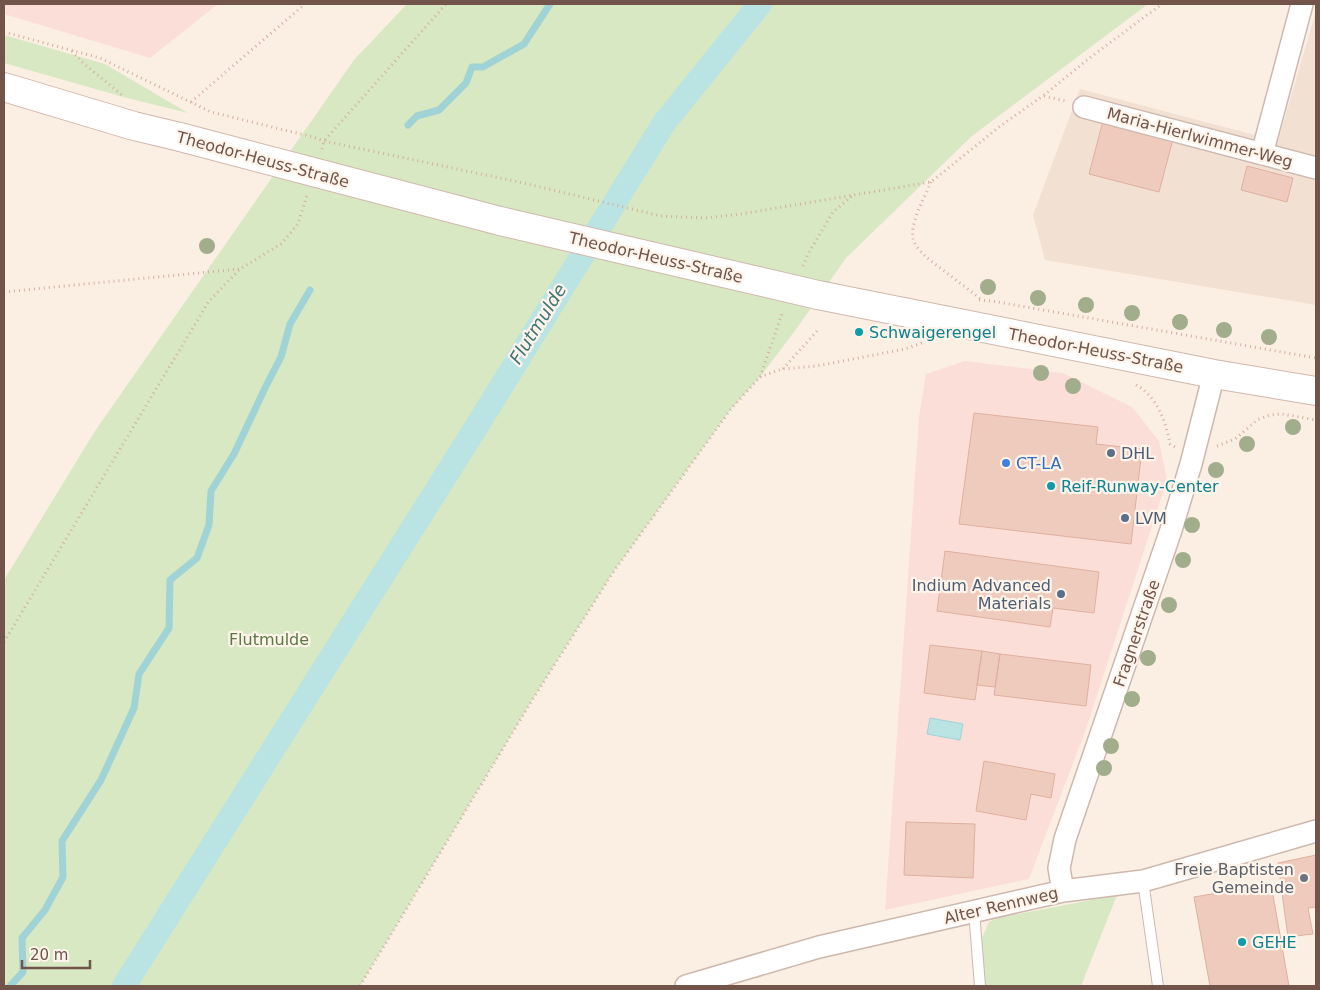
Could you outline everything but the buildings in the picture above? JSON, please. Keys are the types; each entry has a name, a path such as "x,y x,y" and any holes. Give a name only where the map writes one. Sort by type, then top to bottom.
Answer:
{"main road":[{"name":"Theodor-Heuss-Straße","path":"4,87 134,126 500,221 818,295 1214,374 1316,391"}],"street":[{"path":"1262,154 1302,4"},
{"name":"Maria-Hierlwimmer-Weg","path":"1084,107 1316,168"},
{"name":"Fragnerstraße","path":"1063,891 1059,868 1065,839 1171,530 1193,456 1214,374"},
{"name":"Alter Rennweg","path":"686,986 819,946 1063,891 1143,881 1316,830"}],"lane":[{"path":"1143,881 1158,986"},
{"path":"974,911 980,986"}],"path":[{"path":"191,102 305,4"},
{"path":"321,150 324,141 446,4"},
{"path":"1162,4 1092,56 1044,95 999,127 931,182 913,227 913,238 918,249 926,257 983,300 1316,358"},
{"path":"4,32 100,58 211,112 324,141 519,182 661,216 705,218 741,214 931,182"},
{"path":"72,51 83,63 127,99"},
{"path":"4,642 209,301 240,269 281,244 298,224 310,187"},
{"path":"4,292 240,269"},
{"path":"782,369 817,330"},
{"path":"360,986 526,711 614,571 731,410 760,377 782,369 817,366 905,349 930,341"},
{"path":"1193,456 1235,440 1258,420 1270,415 1282,414 1316,420"}],"shaded area":[{"path":"4,4 218,4 150,58 4,14"},
{"path":"1316,11 1316,305 1045,260 1033,215 1080,89 1278,141"},
{"path":"965,361 1063,373 1132,407 1159,441 1167,480 1086,729 1029,879 885,910 919,417 926,374"}],"green space":[{"name":"Flutmulde","path":"407,4 1148,4 972,136 846,258 760,377 731,409 614,571 531,702 360,986 4,986 4,580 95,431 354,60"},
{"path":"4,35 105,64 188,113 127,98 4,63"},
{"path":"1117,895 1081,986 982,986 982,938 989,922 998,918"}],"water":[{"path":"930,718 963,724 960,740 927,734"}],"waterway":[{"path":"408,125 417,116 439,110 466,83 472,67 483,67 524,44 550,4"},
{"name":"Flutmulde","path":"124,986 475,429 664,123 760,4"},
{"path":"10,986 23,972 22,938 45,910 63,877 62,841 101,780 134,708 139,674 169,628 170,580 197,558 209,525 211,491 234,454 281,357 290,324 310,290"}],"place":[{"name":"Schwaigerengel","path":"859,332"},
{"name":"DHL","path":"1111,453"},
{"name":"CT-LA","path":"1006,463"},
{"name":"Reif-Runway-Center","path":"1051,486"},
{"name":"LVM","path":"1125,518"},
{"name":"Indium Advanced Materials","path":"1061,594"},
{"name":"Freie Baptisten Gemeinde","path":"1304,878"},
{"name":"GEHE","path":"1242,942"}]}
